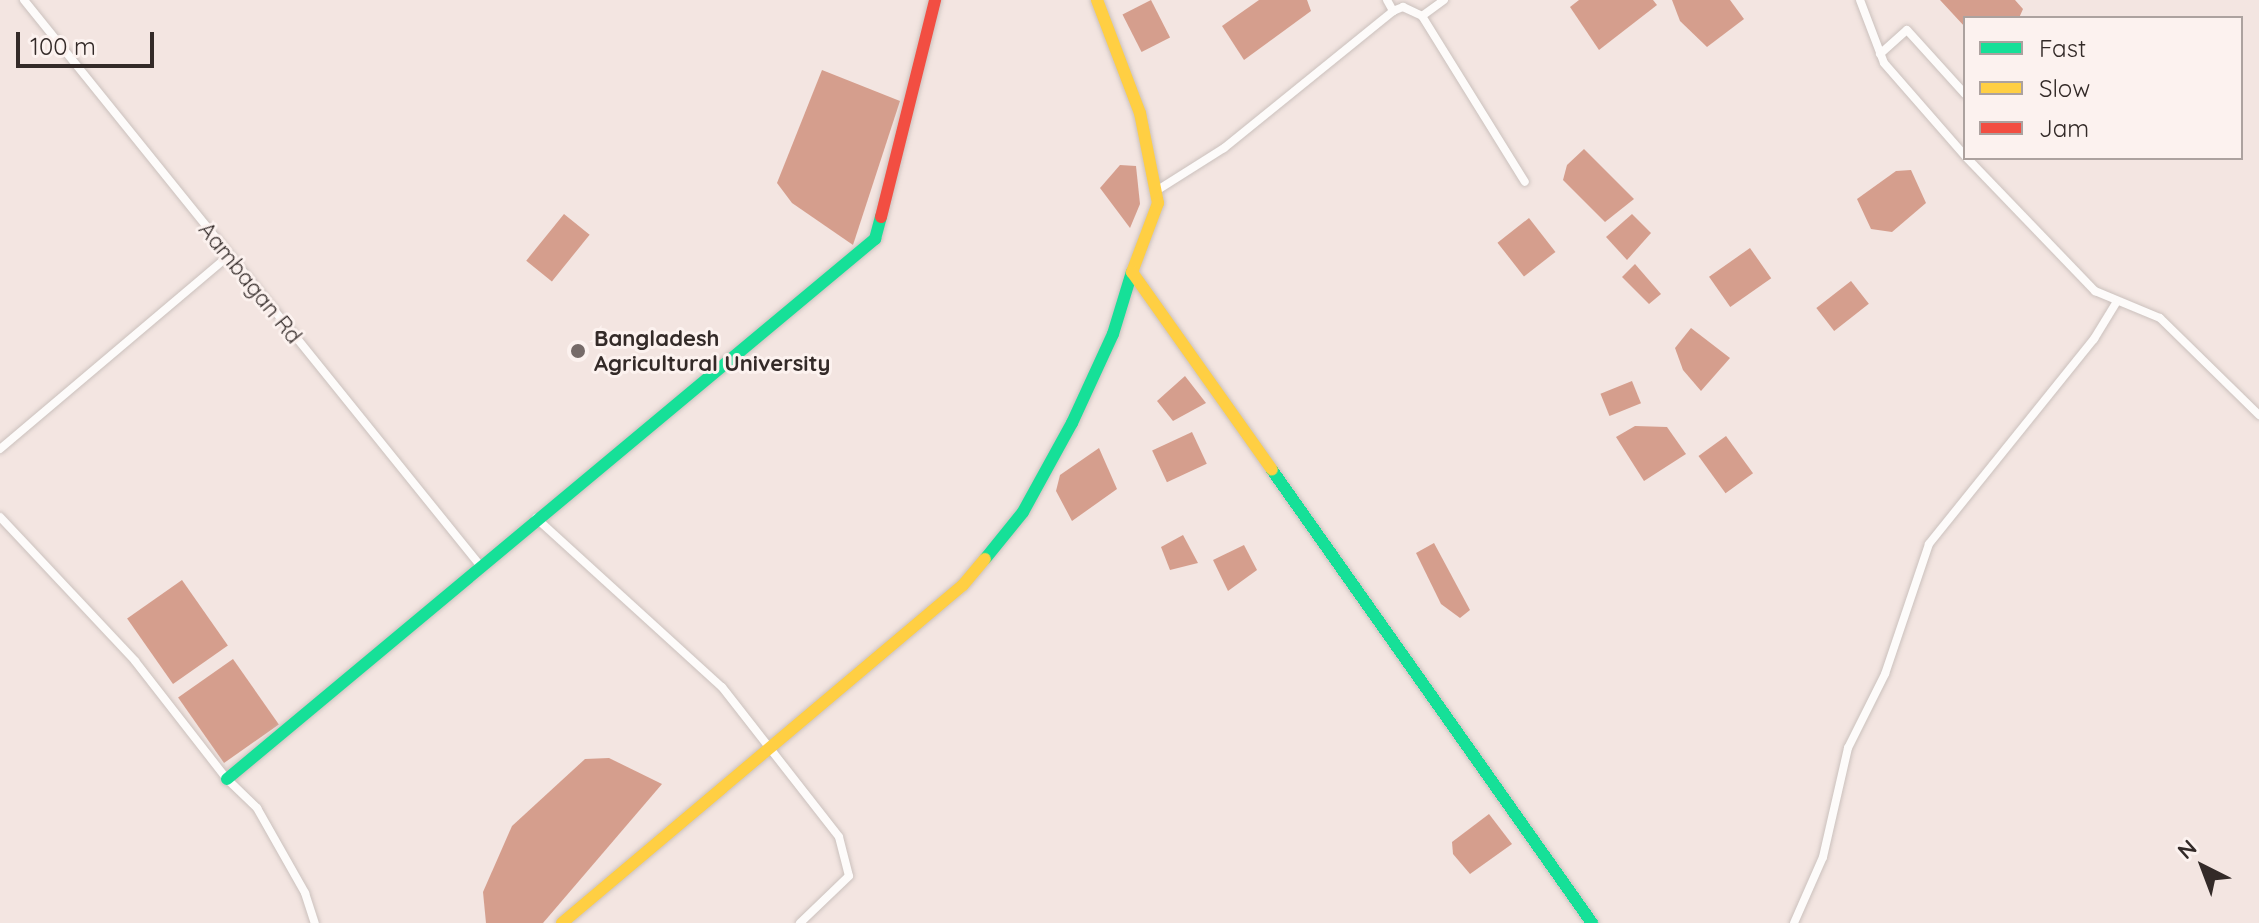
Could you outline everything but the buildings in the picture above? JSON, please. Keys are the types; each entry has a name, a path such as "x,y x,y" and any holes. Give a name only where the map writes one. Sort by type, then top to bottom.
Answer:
{"street":[{"name":"Aambagan Rd","path":"24,0 227,257 479,564"},
{"path":"227,779 479,564 875,239 935,0"},
{"path":"562,923 767,747 963,585 1023,512 1113,334 1158,203 1140,113 1097,0"},
{"path":"1387,0 1393,11"},
{"path":"1422,16 1444,0"},
{"path":"1863,2 1880,54 1904,92 1963,154"},
{"path":"1156,191 1247,131 1393,11 1403,7 1422,16 1525,182"},
{"path":"1880,54 1907,30 1963,92"},
{"path":"1969,160 2095,291 2116,303 2160,318 2259,415"},
{"path":"0,449 227,257"},
{"path":"1132,272 1592,923"},
{"path":"1794,923 1823,857 1848,748 1885,674 1929,544 2094,339 2116,303"},
{"path":"0,517 135,661 227,779 257,808 305,893 315,923"},
{"path":"535,518 722,687 839,837 850,860 849,876 800,923"}],"shaded area":[{"path":"1151,0 1170,37 1142,52 1122,15"},
{"path":"1259,0 1307,0 1311,11 1244,60 1222,26"},
{"path":"1579,0 1653,0 1657,5 1599,50 1570,7"},
{"path":"1672,0 1730,0 1744,19 1707,47 1680,21"},
{"path":"1940,0 2015,0 2023,9 2020,16 1963,16 1963,25"},
{"path":"822,70 900,101 853,245 792,203 777,183"},
{"path":"1584,149 1634,199 1605,222 1563,180 1567,165"},
{"path":"1120,165 1136,166 1140,204 1130,228 1100,188"},
{"path":"1911,170 1926,203 1892,232 1871,229 1857,199 1896,171"},
{"path":"564,214 590,235 552,281 526,261"},
{"path":"1632,214 1651,233 1627,260 1606,237"},
{"path":"1529,218 1555,252 1524,277 1497,243"},
{"path":"1750,248 1771,278 1730,307 1709,277"},
{"path":"1635,264 1661,294 1649,304 1622,277"},
{"path":"1851,281 1869,304 1834,331 1816,308"},
{"path":"1691,328 1730,358 1701,391 1683,370 1675,348"},
{"path":"1185,376 1206,403 1173,421 1157,401"},
{"path":"1632,381 1641,403 1609,416 1600,394"},
{"path":"1635,426 1667,427 1686,454 1644,481 1616,437"},
{"path":"1192,432 1207,464 1167,482 1152,451"},
{"path":"1726,436 1753,473 1726,493 1698,456"},
{"path":"1099,448 1117,489 1072,521 1056,491 1060,475"},
{"path":"1183,535 1198,563 1170,570 1161,547"},
{"path":"1434,543 1470,610 1460,618 1441,604 1416,553"},
{"path":"1244,545 1257,570 1228,591 1213,560"},
{"path":"182,580 228,646 173,684 127,618"},
{"path":"233,659 279,725 224,763 178,697"},
{"path":"609,758 662,784 543,923 486,923 483,892 512,826 585,759"},
{"path":"1489,814 1512,844 1470,874 1453,854 1452,842"}],"traffic: fast":[{"path":"227,779 875,239 881,217"},
{"path":"985,559 1023,512 1072,423 1113,334 1132,272"},
{"path":"1272,470 1592,923"}],"traffic: slow":[{"path":"1097,0 1140,113 1158,203 1132,272 1272,470"},
{"path":"562,923 963,585 985,559"}],"traffic: jam":[{"path":"881,217 935,0"}],"place":[{"name":"Bangladesh Agricultural University","path":"578,351"}]}
